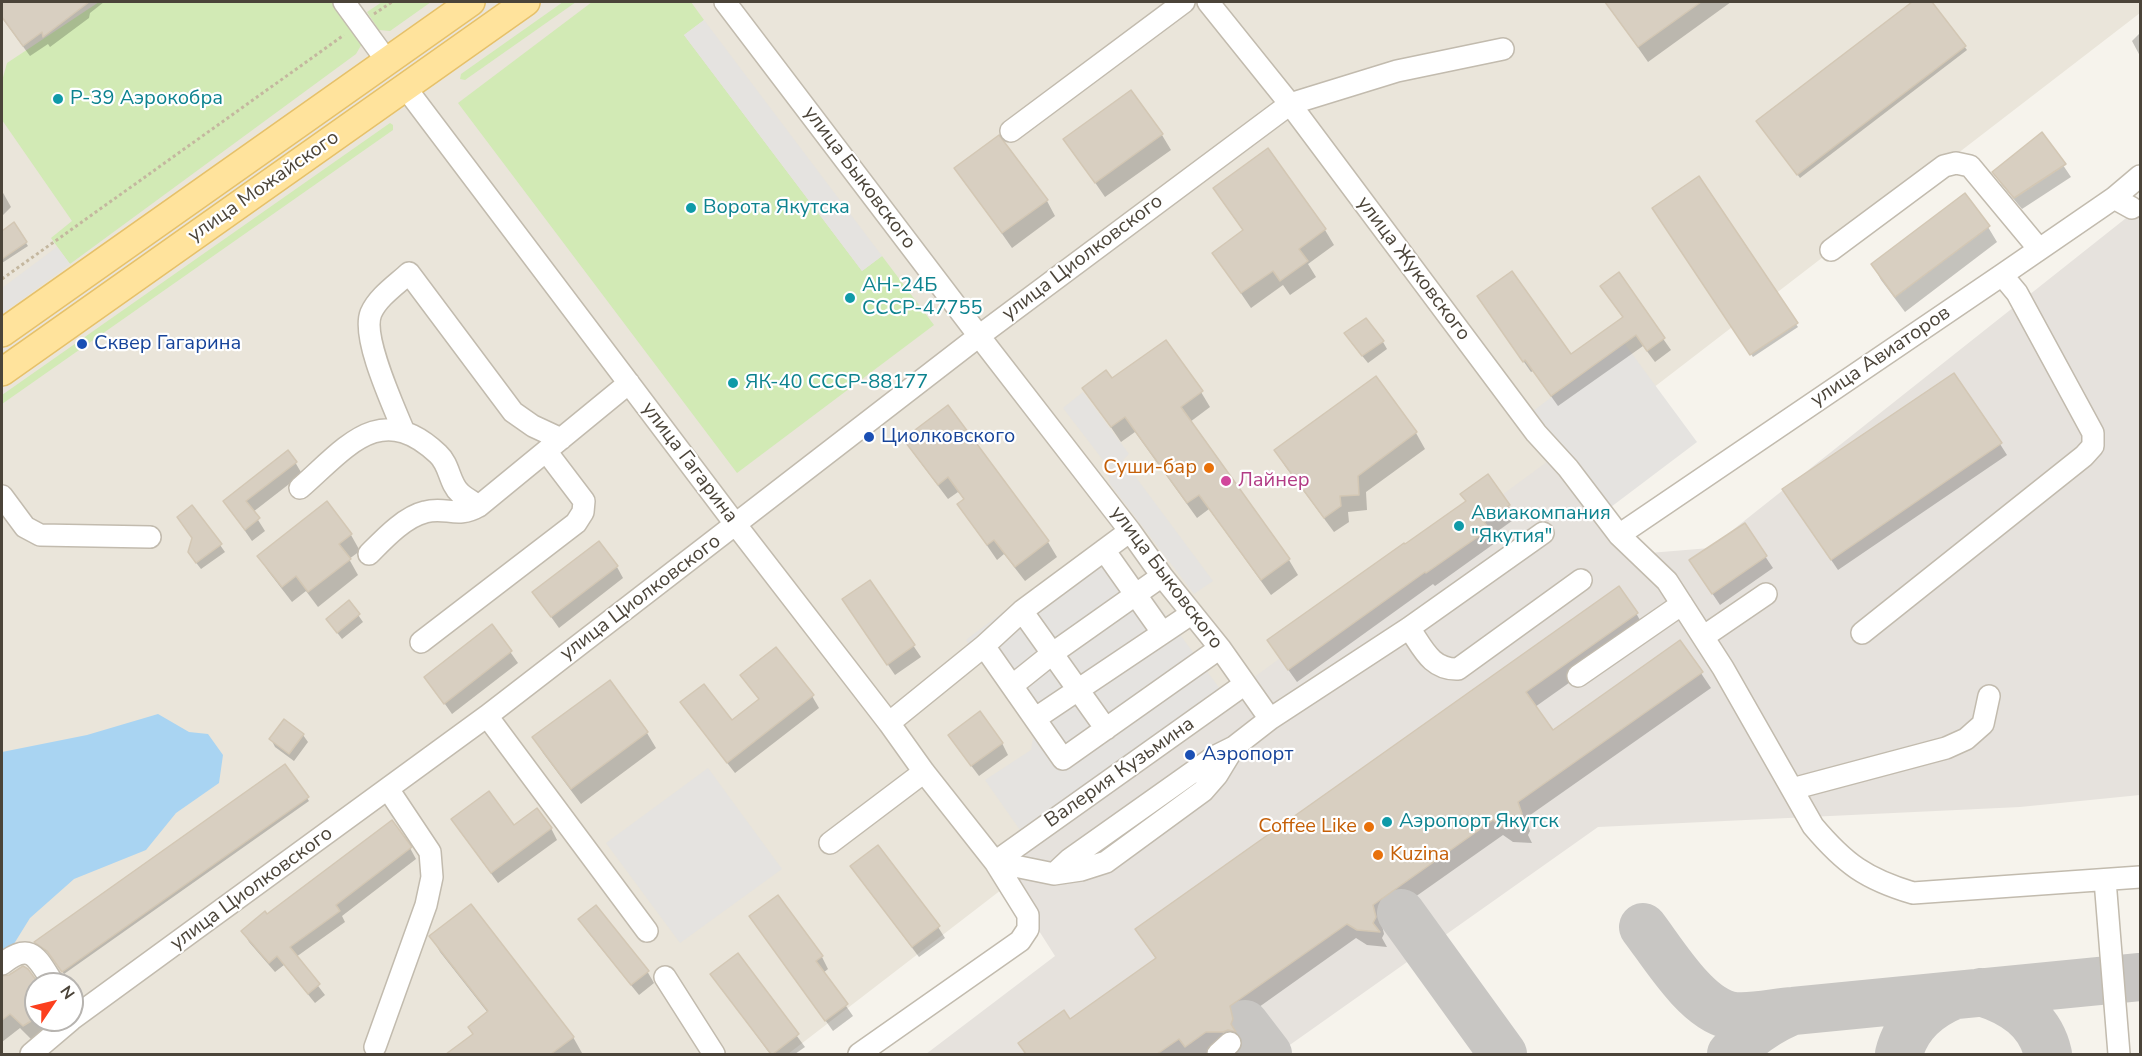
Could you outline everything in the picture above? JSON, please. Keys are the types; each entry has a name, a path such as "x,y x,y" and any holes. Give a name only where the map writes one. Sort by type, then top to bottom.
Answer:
{"main road":[{"name":"улица Можайского","path":"2,333 471,2"},
{"name":"улица Можайского","path":"2,372 526,2"},
{"name":"улица Гагарина","path":"387,61 405,87"}],"street":[{"path":"344,2 387,61"},
{"name":"улица Быковского","path":"725,2 1191,614 1220,648 1270,719"},
{"path":"1011,131 1184,2"},
{"name":"улица Жуковского","path":"1208,2 1290,104 1536,433 1568,468 1619,535 1667,581 1723,668 1813,826 1831,847 1856,869 1883,884 1913,893 2140,877"},
{"name":"улица Циолковского","path":"84,1009 487,716 979,336 1290,104 1397,71 1503,49"},
{"name":"улица Гагарина","path":"405,87 924,772 995,862 1028,915 1028,929 1020,941 859,1054"},
{"path":"1831,249 1944,166 1956,163 1970,166 2039,249"},
{"name":"улица Авиаторов","path":"1619,535 2114,198 2140,176"},
{"path":"2114,198 2132,208"},
{"path":"404,432 374,355 368,327 370,315 377,303 409,273 513,412 554,445 584,501 583,512 576,523 421,642"},
{"path":"1862,633 2084,456 2092,447 2093,433 2017,293 2002,275"},
{"path":"369,554 395,529 424,512 461,513 479,506 630,383"},
{"path":"300,488 357,439 376,429 396,429 412,436 438,454 447,465 459,493 479,506"},
{"path":"2,496 25,527 40,535 150,537"},
{"path":"889,723 984,646 1022,611 1130,531"},
{"path":"995,862 1054,874 1081,870 1106,862 1203,790 1217,776 1234,747 1270,719 1409,628 1543,533"},
{"path":"1104,550 1162,632"},
{"path":"1013,685 1053,653 1162,576"},
{"path":"1409,628 1431,660 1446,669 1458,669 1581,580"},
{"path":"1703,637 1766,594"},
{"path":"1578,676 1682,604"},
{"path":"1022,611 1106,729"},
{"path":"1036,718 1191,614"},
{"path":"984,646 1063,759 1220,648"},
{"name":"Валерия Кузьмина","path":"995,862 1245,684"},
{"path":"1792,789 1946,748 1966,739 1983,724 1989,696"},
{"path":"487,716 647,931"},
{"path":"830,843 924,772"},
{"path":"375,1047 426,905 432,877 430,852 388,789"},
{"path":"2105,880 2119,1054"},
{"path":"2,964 15,954 26,952 36,957 46,972"},
{"path":"665,977 714,1054"},
{"name":"улица Циолковского","path":"31,1054 56,1032"}],"path":[{"path":"2,279 392,2"}],"shaded area":[{"path":"2,2 2140,2 2140,13 788,1054 2,1054"},
{"path":"704,20 882,256 862,271 684,35"},
{"path":"2140,207 2140,795 2020,807 1598,827 1277,1054 926,1054 1055,956 995,862 1234,692 1555,456 1625,555 1710,548"},
{"path":"57,247 70,264 2,314 2,288"},
{"path":"1624,343 1697,442 1603,513 1529,414"},
{"path":"1083,392 1129,454 1123,460 1213,581 1194,594 1110,484 1106,464 1063,408"},
{"path":"1106,534 1220,689 1020,830 985,780 1031,750 1034,733 966,640"},
{"path":"708,768 782,869 680,943 606,843"}],"green space":[{"path":"99,2 338,2 363,42 356,54 70,264 51,238 72,221 2,120 2,81 7,63"},
{"path":"382,2 431,2 390,31 379,30 367,12"},
{"path":"563,2 576,2 465,80 460,79 461,74"},
{"name":"Ворота Якутска","path":"592,2 691,2 704,20 684,35 862,271 882,256 934,325 737,473 458,103"},
{"path":"390,123 393,125 393,130 2,404 2,395"}],"water":[{"path":"158,714 189,732 208,734 223,755 219,783 176,813 146,850 74,879 30,918 12,947 2,951 2,752 87,735"}],"building":[{"path":"2,2 89,2 43,37 42,32 23,46 2,17"},
{"path":"1605,2 1701,2 1638,47"},
{"path":"1912,2 1932,2 1966,46 1797,175 1756,121"},
{"path":"1131,90 1163,134 1095,183 1063,139"},
{"path":"2042,132 2066,164 2014,198 1992,172"},
{"path":"999,135 1048,200 1002,233 954,168"},
{"path":"1268,148 1326,229 1299,249 1308,261 1280,281 1273,271 1241,293 1212,253 1243,230 1213,188"},
{"path":"1699,176 1798,323 1750,355 1652,208"},
{"path":"1965,193 1990,226 1895,297 1871,264"},
{"path":"14,222 27,242 2,259 2,231"},
{"path":"1512,271 1571,354 1623,317 1600,286 1619,272 1665,338 1647,351 1636,335 1551,396 1525,360 1523,362 1477,296"},
{"path":"1366,318 1384,341 1362,356 1344,333"},
{"path":"1166,340 1203,391 1181,407 1290,559 1261,580 1199,495 1187,503 1125,417 1111,427 1082,388 1106,370 1112,378"},
{"path":"1954,373 2002,443 1831,560 1782,489"},
{"path":"1376,376 1417,432 1358,476 1359,495 1340,496 1341,506 1324,518 1274,450"},
{"path":"948,405 1049,541 1015,567 994,540 987,545 957,504 964,499 948,477 938,485 903,439"},
{"path":"288,450 297,462 246,501 260,518 245,530 223,501"},
{"path":"1488,474 1510,505 1484,522 1489,529 1288,670 1267,640 1466,501 1460,494"},
{"path":"327,501 352,534 339,544 351,559 308,592 296,576 282,587 257,556"},
{"path":"192,505 222,544 196,563 188,552 192,538 177,517"},
{"path":"1745,523 1767,556 1712,594 1689,560"},
{"path":"599,541 618,566 551,617 532,592"},
{"path":"870,580 915,645 887,665 842,599"},
{"name":"Аэропорт Якутск","path":"1619,586 1638,613 1526,692 1553,730 1680,640 1703,672 1518,802 1522,814 1519,820 1525,828 1502,827 1493,820 1373,905 1376,917 1373,923 1380,932 1357,930 1347,924 1230,1006 1233,1019 1231,1024 1236,1032 1228,1030 1206,1032 1185,1047 1179,1039 1157,1054 1026,1054 1018,1043 1064,1010 1070,1019 1156,958 1135,929"},
{"path":"349,600 360,614 337,633 326,619"},
{"path":"492,624 512,651 444,704 424,677"},
{"path":"776,647 814,695 727,763 680,702 704,684 732,720 759,699 740,675"},
{"path":"610,680 648,732 571,789 532,737"},
{"path":"980,711 1003,743 971,766 948,735"},
{"path":"284,719 304,734 289,754 269,739"},
{"path":"285,764 309,797 62,972 47,951 34,942"},
{"path":"489,791 514,825 537,808 552,828 491,873 451,819"},
{"path":"392,820 412,847 336,905 340,911 290,947 320,984 308,994 277,956 269,963 241,931 265,911 267,914"},
{"path":"878,845 940,926 912,947 850,866"},
{"path":"778,895 823,956 816,961 848,1004 825,1021 749,916"},
{"path":"471,904 574,1037 551,1054 446,1054 473,1034 468,1027 488,1011 429,936"},
{"path":"596,905 649,971 631,985 578,919"},
{"path":"738,953 799,1034 773,1054 710,974"},
{"path":"23,966 30,972 24,972 23,1026 10,1014 2,1020 2,976 9,975"}],"taxiway":[{"path":"1401,913 1503,1054"},
{"path":"1643,927 1681,978 1704,1002 1716,1010 1736,1016 2140,977"},
{"path":"1981,992 2004,1001 2024,1014 2039,1031 2048,1054"},
{"path":"1899,1054 1913,1025 1927,1011 1955,995"},
{"path":"1731,1054 1758,1030 1790,1012"},
{"path":"1245,1024 1268,1054"}],"place":[{"name":"P-39 Аэрокобра","path":"58,99"},
{"name":"Ворота Якутска","path":"691,208"},
{"name":"АН-24Б СССР-47755","path":"850,298"},
{"name":"Сквер Гагарина","path":"82,344"},
{"name":"ЯК-40 СССР-88177","path":"733,383"},
{"name":"Циолковского","path":"869,437"},
{"name":"Суши-бар","path":"1209,468"},
{"name":"Лайнер","path":"1226,481"},
{"name":"Авиакомпания \"Якутия\"","path":"1459,526"},
{"name":"Аэропорт","path":"1190,755"},
{"name":"Аэропорт Якутск","path":"1387,822"},
{"name":"Coffee Like","path":"1369,827"},
{"name":"Kuzina","path":"1378,855"}]}
